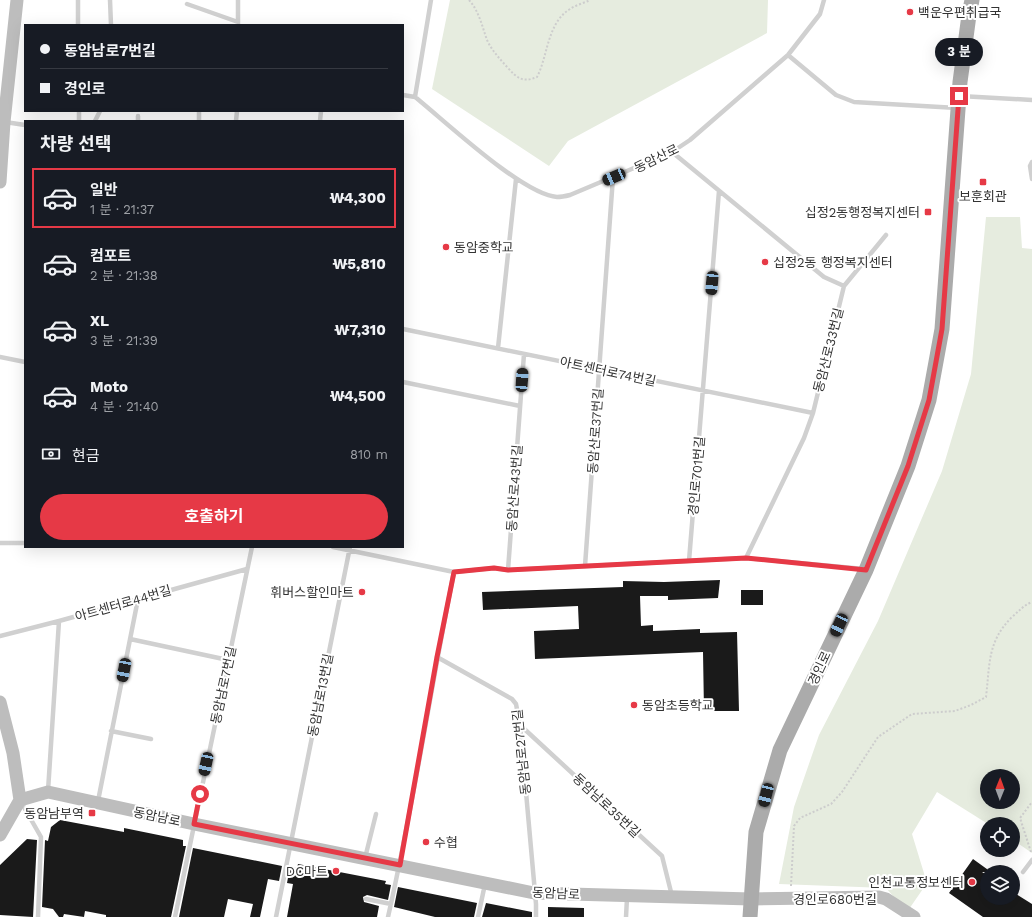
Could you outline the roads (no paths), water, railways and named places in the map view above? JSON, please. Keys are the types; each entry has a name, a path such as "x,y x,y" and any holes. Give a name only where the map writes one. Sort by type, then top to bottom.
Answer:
{"main road":[{"name":"경인로","path":"750,917 756,832 780,750 866,570 908,466 929,400 942,329 958,102 968,15 972,0"}],"street":[{"path":"0,182 4,122 17,0"},
{"path":"0,702 13,753 20,800 0,835"},
{"name":"동암남로","path":"20,800 48,792 194,824 534,893 751,899"},
{"name":"경인로680번길","path":"751,899 879,898 886,899 914,917"}],"lane":[{"path":"78,0 78,24"},
{"path":"110,0 111,24"},
{"path":"187,4 238,23 238,0"},
{"path":"415,97 431,0"},
{"name":"동암산로","path":"404,95 415,97 516,180 545,194 557,197 570,195 672,152 690,140 788,55 820,14 824,0"},
{"path":"788,55 836,95 854,102 1032,100"},
{"path":"4,122 24,125"},
{"path":"672,152 824,277 844,286 886,235"},
{"path":"1032,162 1030,166 1032,179"},
{"name":"동암산로37번길","path":"585,566 614,177"},
{"path":"498,348 516,180"},
{"path":"703,390 719,191"},
{"name":"동암산로33번길","path":"746,558 804,438 813,413 844,286"},
{"name":"아트센터로74번길","path":"404,329 813,413"},
{"name":"동암산로43번길","path":"508,570 524,354"},
{"path":"0,357 24,362"},
{"path":"404,382 520,406"},
{"name":"경인로701번길","path":"689,561 703,390"},
{"path":"0,543 24,543"},
{"name":"동암남로7번길","path":"175,917 246,569 252,548"},
{"path":"350,549 454,572 494,568 508,570 746,558 866,570"},
{"name":"동암남로13번길","path":"276,917 350,549"},
{"name":"아트센터로44번길","path":"0,636 59,622 246,569"},
{"path":"388,917 400,865 437,657 454,572"},
{"path":"98,804 111,731 138,599"},
{"path":"48,792 59,622"},
{"path":"130,639 228,660"},
{"name":"동암남로27번길","path":"437,657 512,699 516,704 519,712 536,917"},
{"name":"동암남로35번길","path":"520,725 662,856 673,898"},
{"path":"111,731 151,739"},
{"path":"20,800 41,837 38,917"},
{"path":"365,858 376,814"},
{"path":"1023,872 1032,860"},
{"path":"478,917 485,883"},
{"path":"626,917 627,896"},
{"path":"366,899 391,904"}],"place":[{"name":"백운우편취급국","path":"910,12"},
{"name":"보훈회관","path":"983,182"},
{"name":"십정2동행정복지센터","path":"928,212"},
{"name":"동암중학교","path":"446,247"},
{"name":"십정2동 행정복지센터","path":"765,262"},
{"name":"휘버스할인마트","path":"362,592"},
{"name":"동암초등학교","path":"634,705"},
{"name":"동암남부역","path":"92,813"},
{"name":"수협","path":"426,842"},
{"name":"DC마트","path":"336,871"},
{"name":"인천교통정보센터","path":"972,882"}]}
